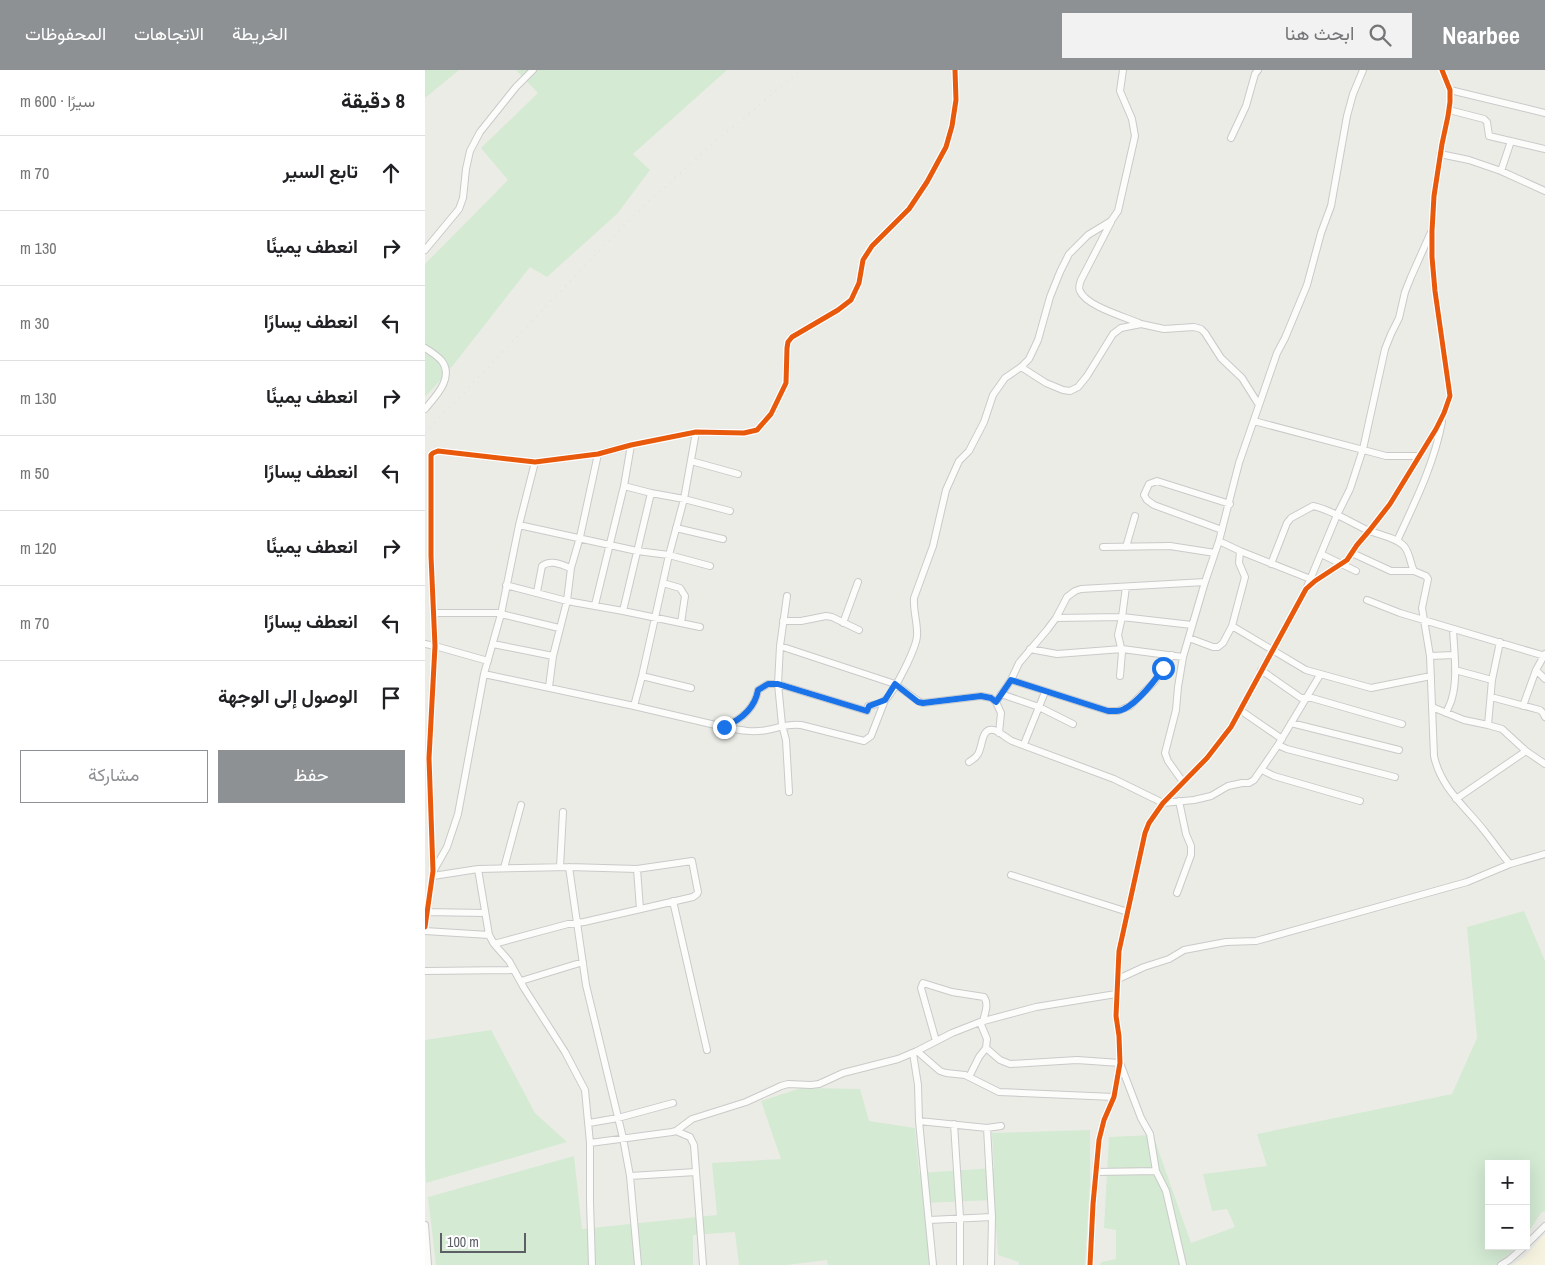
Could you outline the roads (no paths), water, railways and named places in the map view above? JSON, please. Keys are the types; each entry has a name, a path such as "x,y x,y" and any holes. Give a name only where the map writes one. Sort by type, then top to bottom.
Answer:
{"street":[{"path":"425,250 459,209 463,198 470,151 480,132 516,87 533,70"},
{"path":"489,935 425,929 433,873 429,758 435,646 431,556 431,455 433,452 439,451 535,462 598,454 631,445 696,432 744,433 757,430 771,414 786,383 788,342 792,337 839,310 851,300 859,283 863,260 872,246 909,208 927,182 949,138 954,115 955,70"},
{"path":"1123,70 1120,91 1133,119 1135,136 1118,211 1081,280 1080,291 1093,304 1141,324 1163,329 1187,326 1201,329 1221,358 1242,378 1259,405"},
{"path":"1231,138 1246,106 1255,74 1258,70"},
{"path":"1183,782 1168,761 1165,753 1176,710 1183,657 1230,504 1239,463 1277,353 1307,286 1321,233 1331,206 1349,108 1363,70"},
{"path":"1397,541 1423,487 1439,441 1444,413 1450,396 1435,290 1432,231 1434,196 1449,110 1450,90 1442,70"},
{"path":"1450,90 1545,114"},
{"path":"1449,110 1484,119 1487,122 1487,133 1489,136 1545,149"},
{"path":"1501,171 1511,142"},
{"path":"1441,154 1469,160 1544,188"},
{"path":"484,674 747,732 767,730 782,725 801,725 864,741 867,740 871,736 885,700 914,648 917,636 913,605 914,598 933,546 950,481 959,461 969,451 984,422 997,390 1009,375 1029,359 1038,340 1050,297 1069,254 1088,235 1111,221"},
{"path":"1090,1265 1096,1172 1101,1131 1103,1120 1114,1097 1119,1063 1116,994 1119,951 1145,833 1163,803 1222,740 1312,580 1321,554 1350,489 1363,449 1385,350 1399,318 1405,292 1432,231"},
{"path":"1021,367 1045,383 1071,391 1087,376 1113,334 1121,328 1141,324"},
{"path":"425,348 441,360 445,370 442,388 425,409"},
{"path":"1219,541 1312,580 1341,565 1390,504 1444,413"},
{"path":"1254,421 1386,456 1419,456"},
{"path":"634,706 684,499 696,432"},
{"path":"595,606 624,486 631,445"},
{"path":"549,687 553,656 567,601 571,568 580,537 598,454"},
{"path":"433,873 447,847 458,814 484,674 501,614 519,525 535,462"},
{"path":"691,462 738,474"},
{"path":"1222,530 1154,506 1144,495 1149,484 1157,481 1230,504"},
{"path":"624,486 730,511"},
{"path":"623,611 651,492"},
{"path":"1271,564 1289,520 1313,506 1369,531 1397,541 1408,552 1414,572"},
{"path":"1126,547 1135,516"},
{"path":"519,525 637,551 669,555 710,566"},
{"path":"676,528 723,539"},
{"path":"1103,547 1170,546 1215,553"},
{"path":"1189,638 1213,647 1218,647 1223,643 1232,626 1245,577 1239,563 1239,551"},
{"path":"1352,553 1391,571 1414,572 1426,576 1428,579 1423,602 1430,656 1436,766 1445,785 1510,864"},
{"path":"1321,554 1356,571"},
{"path":"537,592 541,566 550,562 571,568"},
{"path":"843,623 858,582"},
{"path":"996,702 1011,680 1016,668 1056,618 1067,597 1075,591 1081,589 1205,582"},
{"path":"663,583 679,588 685,596 681,623"},
{"path":"506,585 567,601 699,627"},
{"path":"1120,676 1122,649 1118,635 1126,587"},
{"path":"787,596 780,646 778,684 782,725 786,740 789,792"},
{"path":"1367,600 1401,613 1545,655 1536,670 1523,706"},
{"path":"434,613 501,614 559,628"},
{"path":"783,621 801,621 826,616 859,630"},
{"path":"1056,618 1122,617 1192,625"},
{"path":"1232,626 1306,670 1371,688 1431,676"},
{"path":"1446,713 1453,696 1455,670 1453,629"},
{"path":"1488,725 1492,680 1500,642"},
{"path":"425,644 488,661"},
{"path":"493,644 553,656"},
{"path":"780,646 895,684 918,702 981,696 991,698 996,702 1001,713 999,732"},
{"path":"1030,649 1057,654 1122,649 1183,657"},
{"path":"1011,680 1108,711 1123,710 1130,706 1154,682 1172,655"},
{"path":"1430,656 1454,655"},
{"path":"1261,670 1301,698 1311,698 1402,724"},
{"path":"1455,670 1492,680"},
{"path":"1536,670 1545,679"},
{"path":"969,762 978,755 985,732 991,730 999,732 1004,737 1114,779 1163,803 1211,796 1228,786 1242,782 1249,783 1254,780 1280,742 1320,675"},
{"path":"642,676 691,688"},
{"path":"724,727 747,712 757,699 758,690 768,684 778,684 867,711 869,706 885,700"},
{"path":"1024,744 1045,692"},
{"path":"1001,694 1039,707 1073,724"},
{"path":"1491,697 1542,711 1545,717"},
{"path":"1432,707 1465,720 1503,729 1526,751 1545,764"},
{"path":"1240,710 1287,749 1395,777"},
{"path":"1291,723 1399,750"},
{"path":"1456,799 1526,751"},
{"path":"1262,770 1274,776 1360,801"},
{"path":"1177,893 1191,855 1191,846 1186,834 1179,801"},
{"path":"504,868 521,805"},
{"path":"560,867 563,812"},
{"path":"1118,979 1144,967 1169,959 1184,950 1226,942 1255,941 1467,882 1510,864 1545,854"},
{"path":"433,873 504,868 637,869 692,861 697,894 640,909 568,924 494,944"},
{"path":"569,867 593,1018 623,1138 630,1176 638,1265"},
{"path":"478,869 489,935 494,944 506,956 583,1085 589,1123 592,1265"},
{"path":"637,869 640,909"},
{"path":"1011,875 1128,912"},
{"path":"673,901 707,1050"},
{"path":"426,912 485,913"},
{"path":"521,981 583,962"},
{"path":"425,971 514,970"},
{"path":"936,1041 921,988 923,983 951,992 984,997 986,1006 982,1022 987,1039 986,1048 969,1077"},
{"path":"676,1131 692,1118 746,1102 781,1086 789,1084 819,1084 843,1074 898,1059 959,1030 982,1022 1036,1007 1116,994"},
{"path":"986,1048 1000,1060 1010,1064 1077,1060 1119,1063"},
{"path":"915,1052 946,1073 969,1077 993,1090 1004,1093 1114,1097"},
{"path":"915,1052 919,1120 933,1265"},
{"path":"1119,1063 1141,1118 1150,1134 1156,1171 1166,1190 1183,1265"},
{"path":"589,1123 618,1118 673,1104"},
{"path":"919,1120 987,1128 1001,1126"},
{"path":"954,1124 960,1218 960,1265"},
{"path":"987,1128 992,1217 991,1265"},
{"path":"590,1143 676,1131 687,1135 693,1140 703,1265"},
{"path":"1096,1172 1156,1171"},
{"path":"630,1176 696,1172"},
{"path":"929,1220 992,1217"},
{"path":"425,1225 428,1265"},
{"path":"1530,1241 1545,1226"},
{"path":"1501,1265 1520,1250"}],"railway":[{"path":"425,433 650,200 710,146 801,70"}]}
